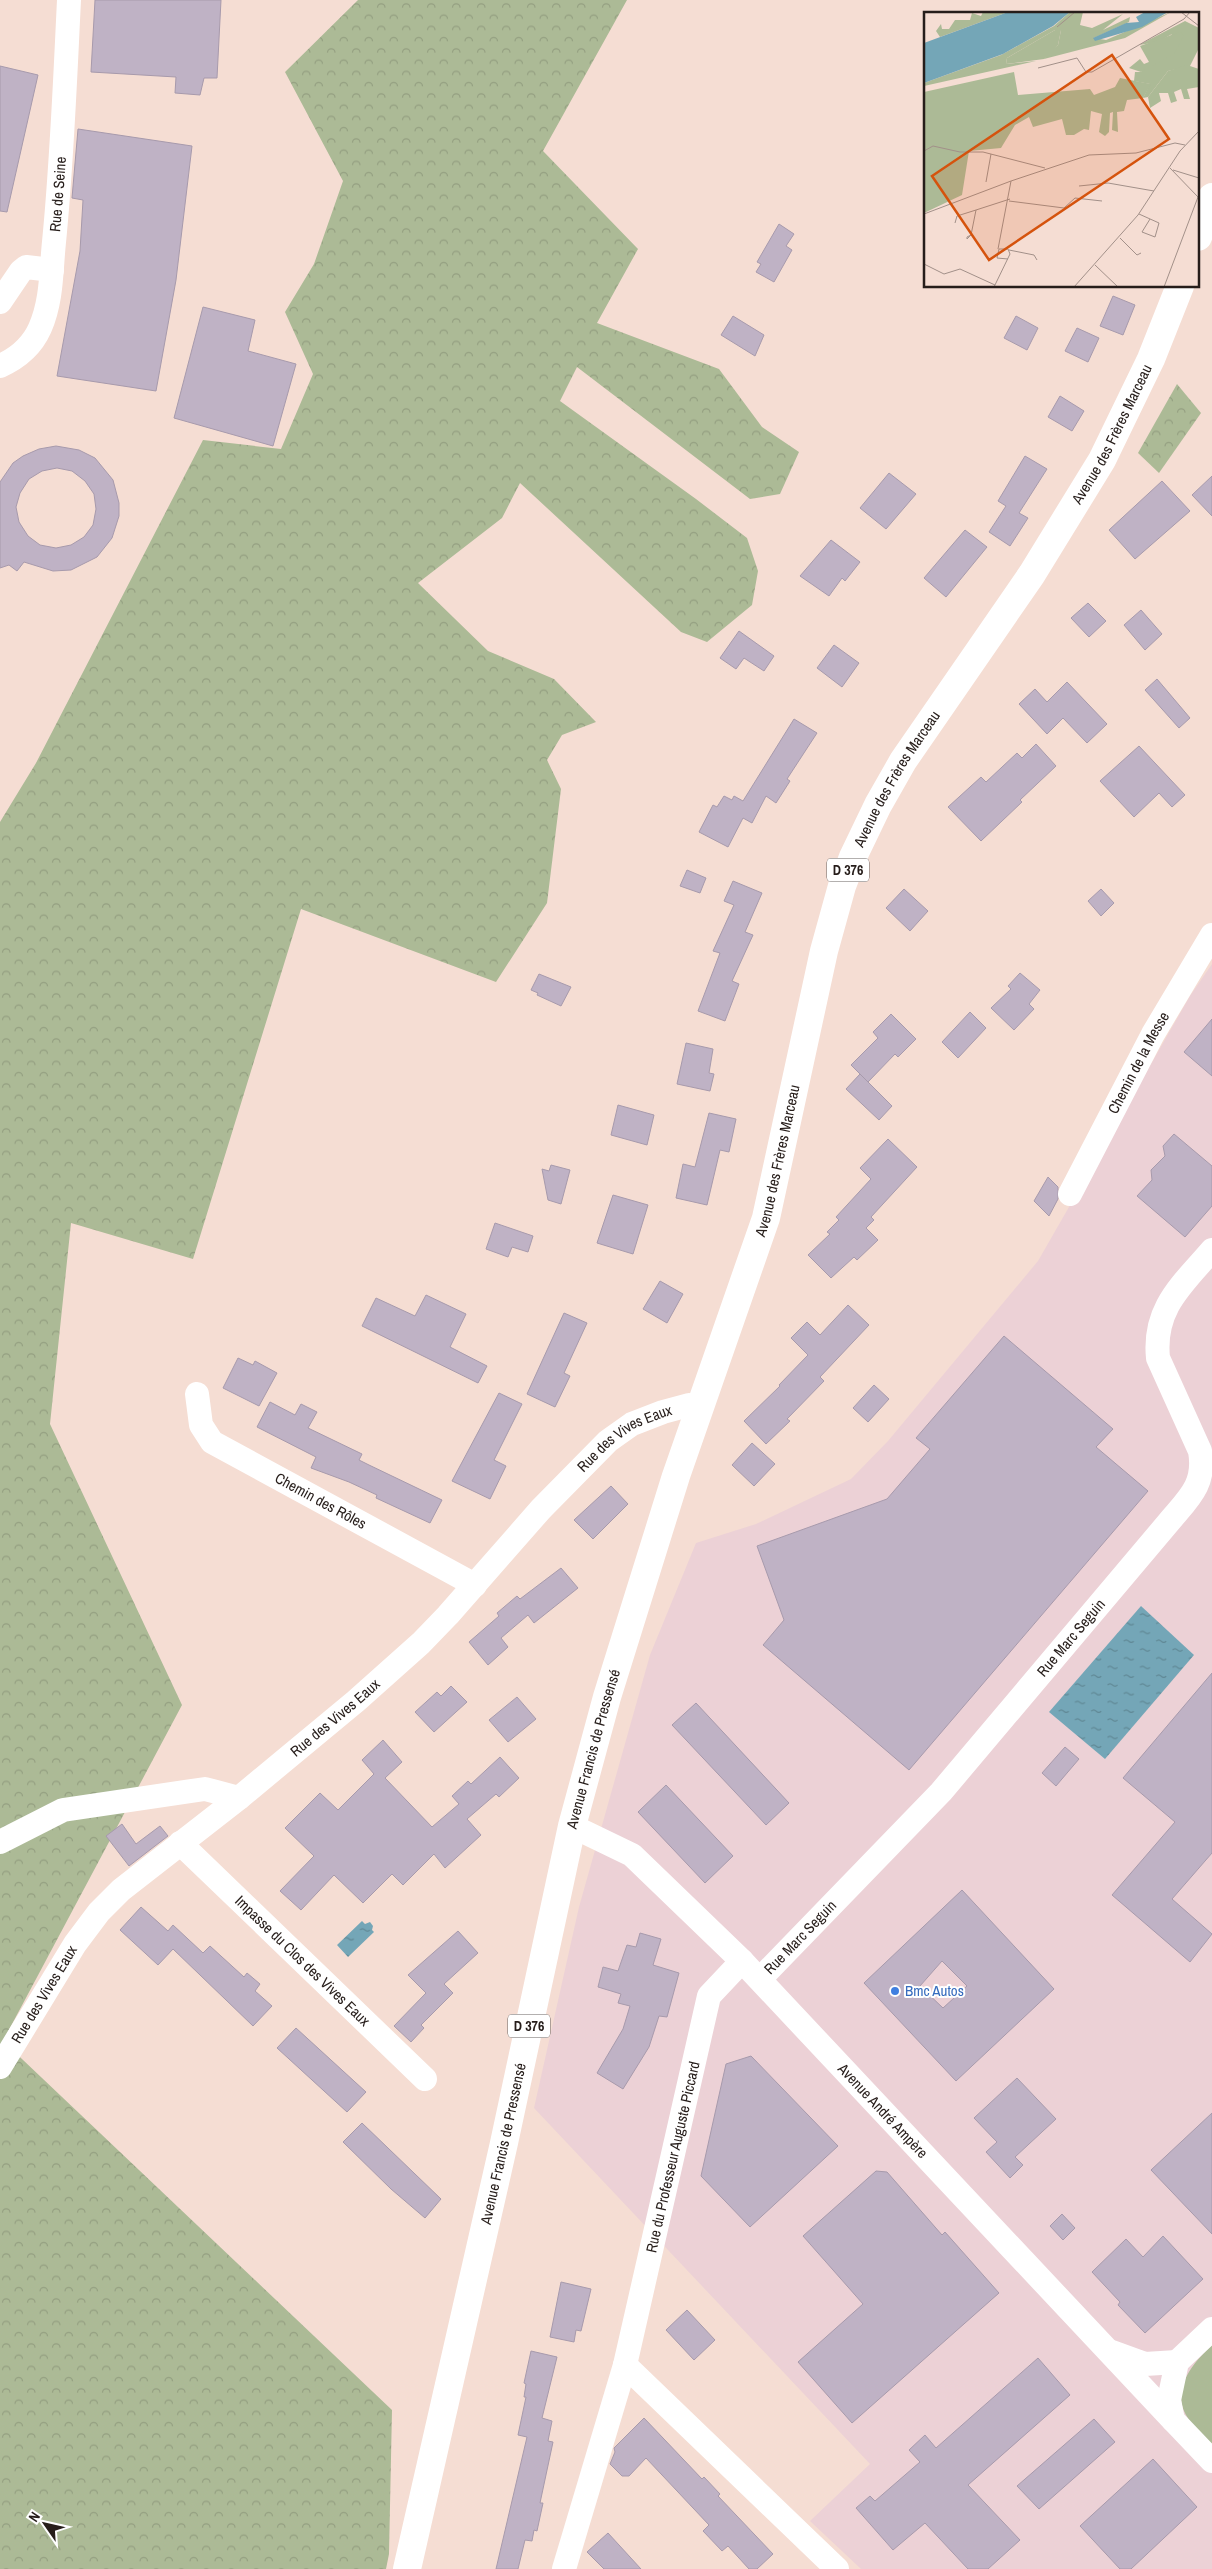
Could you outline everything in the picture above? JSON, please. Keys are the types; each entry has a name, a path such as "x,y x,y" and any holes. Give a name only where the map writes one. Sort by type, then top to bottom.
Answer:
{"main road":[{"path":"1200,231 1212,197"},
{"name":"Avenue des Frères Marceau","path":"663,1518 766,1218 824,951 833,914 853,857 878,805 903,761 1032,574 1102,460 1151,359 1179,288"},
{"name":"Avenue Francis de Pressensé","path":"409,2569 572,1826 607,1697 663,1518"}],"street":[{"name":"Rue de Seine","path":"0,366 12,361 26,350 40,330 48,307 58,210 69,0"},
{"path":"0,301 21,271 26,267 52,270"},
{"name":"Chemin de la Messe","path":"1070,1194 1153,1034 1212,935"},
{"name":"Rue Marc Seguin","path":"760,1979 941,1792 1168,1523 1199,1483 1203,1466 1200,1451 1158,1358 1157,1345 1162,1313 1175,1293 1212,1250"},
{"name":"Chemin des Rôles","path":"197,1394 201,1425 212,1442 475,1585"},
{"name":"Rue des Vives Eaux","path":"0,2066 75,1944 99,1912 127,1885 239,1798 356,1701 421,1643 475,1585 541,1509 608,1441 632,1424 663,1412 689,1405 700,1408"},
{"path":"0,1842 63,1810 205,1789 239,1798"},
{"name":"Avenue André Ampère","path":"572,1826 632,1855 742,1961 1212,2460"},
{"name":"Impasse du Clos des Vives Eaux","path":"180,1843 424,2079"},
{"name":"Rue du Professeur Auguste Piccard","path":"564,2569 625,2365 709,1996 742,1961"},
{"path":"1173,2420 1169,2400 1177,2362 1212,2329"},
{"path":"1106,2349 1145,2364 1177,2362"},
{"path":"625,2365 837,2569"}],"shaded area":[{"path":"1212,964 1212,2569 861,2569 810,2521 870,2464 534,2108 579,1907 650,1655 696,1543 756,1524 851,1479 888,1441 1038,1261 1190,996"}],"green space":[{"path":"358,0 627,0 543,151 638,249 597,323 719,369 762,427 799,452 780,494 750,499 577,367 560,401 747,538 758,571 752,605 707,642 681,632 520,483 502,518 418,583 488,651 554,679 596,722 562,735 547,760 561,789 547,903 496,982 301,909 193,1259 71,1223 50,1424 182,1705 3,2041 392,2410 389,2554 386,2569 0,2569 0,822 36,763 203,440 281,449 313,374 285,312 314,264 343,181 285,72"},
{"path":"1177,384 1201,413 1159,473 1138,453"},
{"path":"1212,2345 1212,2444 1188,2419 1182,2405 1181,2395 1187,2376 1198,2359"}],"water":[{"path":"1141,1606 1194,1655 1105,1759 1049,1712"},
{"path":"362,1921 365,1924 370,1922 374,1932 348,1957 337,1945"}],"building":[{"path":"95,0 221,0 217,78 204,78 200,95 175,93 176,77 91,72"},
{"path":"0,66 38,75 7,212 0,211"},
{"path":"78,129 192,146 176,280 156,391 57,376 80,251 83,200 72,198"},
{"path":"779,224 794,234 786,246 792,250 774,282 756,272 761,264 757,262"},
{"path":"1113,296 1135,305 1123,335 1100,326"},
{"path":"203,307 255,320 248,351 296,364 273,446 174,418"},
{"path":"733,316 764,335 755,356 721,335"},
{"path":"1016,316 1038,328 1027,350 1004,338"},
{"path":"1077,328 1099,338 1088,362 1065,351"},
{"path":"1060,396 1084,411 1072,431 1048,417"},
{"path":"56,446 79,450 95,458 113,480 119,503 119,516 112,538 97,557 71,570 53,571 24,562 17,571 9,565 0,568 0,482 13,463 39,449","holes":["57,468 72,471 85,481 94,494 96,509 93,525 84,537 71,545 56,548 40,545 28,536 19,522 16,507 20,493 29,479 42,471"]},
{"path":"1025,456 1047,469 1019,513 1028,518 1010,546 989,532 1006,506 998,501"},
{"path":"889,473 916,494 886,529 860,508"},
{"path":"1212,476 1212,516 1192,495"},
{"path":"1162,481 1190,511 1135,559 1109,530"},
{"path":"965,530 987,547 946,597 924,578"},
{"path":"831,540 860,562 845,581 842,578 829,596 800,576"},
{"path":"1088,603 1106,621 1089,637 1071,618"},
{"path":"1141,610 1162,634 1145,650 1124,625"},
{"path":"739,631 774,656 764,671 744,658 736,669 720,658"},
{"path":"834,645 859,663 842,687 817,668"},
{"path":"1157,679 1190,718 1179,728 1145,690"},
{"path":"1067,682 1107,724 1087,743 1063,718 1047,734 1019,704 1035,689 1047,702"},
{"path":"794,719 817,733 787,779 790,781 776,803 766,796 752,823 743,818 728,847 699,832 713,805 717,807 724,796 732,800 734,796 743,801"},
{"path":"1036,744 1056,766 981,841 948,807 981,777 986,782 1017,753 1022,758"},
{"path":"1139,746 1185,795 1172,807 1159,793 1134,817 1100,781"},
{"path":"687,870 706,878 700,893 680,886"},
{"path":"733,881 762,893 745,932 753,935 732,981 739,984 725,1021 698,1011 720,953 713,951 734,905 724,901"},
{"path":"904,889 928,911 910,931 886,908"},
{"path":"1101,889 1114,903 1101,916 1088,901"},
{"path":"1020,973 1040,990 1029,1004 1034,1009 1014,1030 991,1008 1011,989 1008,986"},
{"path":"539,974 571,987 561,1006 537,995 538,993 531,990"},
{"path":"970,1012 986,1028 958,1058 942,1042"},
{"path":"891,1014 916,1039 898,1057 895,1054 868,1082 851,1065 878,1038 873,1032"},
{"path":"1212,1019 1212,1076 1184,1052"},
{"path":"686,1043 713,1049 709,1073 714,1074 710,1091 677,1084"},
{"path":"860,1074 892,1106 879,1120 846,1089"},
{"path":"618,1105 654,1115 647,1145 611,1135"},
{"path":"709,1113 736,1119 729,1152 720,1150 707,1205 676,1198 683,1164 695,1167"},
{"path":"1174,1134 1212,1166 1212,1206 1185,1237 1137,1196 1152,1180 1151,1170 1165,1156 1163,1146"},
{"path":"888,1139 917,1167 871,1217 874,1220 866,1228 878,1240 857,1260 854,1257 831,1278 808,1255 830,1234 827,1232 839,1220 836,1217 871,1179 860,1168"},
{"path":"551,1165 570,1170 561,1204 548,1200 542,1169 549,1171"},
{"path":"1048,1177 1058,1187 1058,1199 1049,1216 1034,1201"},
{"path":"613,1195 648,1205 633,1254 597,1243"},
{"path":"495,1223 533,1236 528,1252 512,1247 508,1257 486,1249"},
{"path":"660,1281 683,1294 667,1323 643,1309"},
{"path":"426,1295 466,1314 450,1347 487,1366 478,1383 362,1326 376,1298 415,1316"},
{"path":"848,1305 869,1325 820,1377 824,1381 787,1419 790,1421 766,1444 744,1421 808,1355 791,1338 807,1322 820,1335"},
{"path":"564,1313 587,1323 564,1373 570,1376 555,1407 527,1394"},
{"path":"1004,1336 1113,1429 1096,1447 1148,1491 909,1770 763,1645 784,1620 757,1546 887,1499 930,1449 916,1438"},
{"path":"238,1358 253,1365 255,1361 277,1373 259,1406 223,1388"},
{"path":"874,1385 889,1399 868,1422 853,1408"},
{"path":"499,1393 522,1404 494,1460 506,1466 490,1499 452,1481"},
{"path":"270,1402 295,1415 301,1404 317,1412 308,1428 362,1454 359,1460 442,1500 430,1523 376,1498 377,1495 349,1482 311,1468 316,1457 257,1427"},
{"path":"752,1443 775,1464 754,1486 732,1465"},
{"path":"611,1486 628,1504 593,1539 574,1520"},
{"path":"561,1568 578,1588 534,1623 528,1615 501,1638 508,1647 488,1665 469,1642 499,1616 497,1613 517,1596 520,1599"},
{"path":"1212,1673 1212,1853 1172,1899 1212,1934 1190,1962 1112,1895 1175,1822 1123,1778"},
{"path":"451,1686 467,1702 434,1732 415,1712 437,1692 441,1696"},
{"path":"517,1697 536,1719 508,1742 489,1720"},
{"path":"696,1703 789,1803 766,1825 672,1725"},
{"path":"383,1740 402,1762 385,1778 432,1827 459,1804 452,1796 468,1781 471,1784 500,1757 519,1778 499,1797 496,1794 467,1819 481,1835 445,1868 434,1854 403,1885 392,1874 363,1903 334,1875 301,1910 280,1891 314,1856 285,1828 320,1793 338,1810 374,1774 362,1760"},
{"path":"1065,1747 1079,1759 1056,1786 1042,1773"},
{"path":"666,1785 733,1856 705,1883 638,1812"},
{"path":"122,1824 136,1844 160,1826 168,1836 129,1866 106,1836"},
{"path":"962,1890 1054,1989 956,2081 864,1983","holes":["942,1961 967,1986 943,2008 920,1986"]},
{"path":"141,1907 168,1931 173,1925 203,1953 210,1946 244,1977 247,1973 260,1984 255,1991 272,2006 253,2026 173,1949 158,1965 120,1930"},
{"path":"458,1931 478,1953 444,1984 453,1993 421,2025 424,2028 411,2042 394,2026 426,1993 408,1975"},
{"path":"640,1933 661,1939 653,1965 679,1973 667,2017 659,2016 649,2047 623,2089 597,2073 623,2029 630,2006 618,2003 621,1994 598,1987 603,1967 618,1971 627,1945 636,1947"},
{"path":"296,2028 366,2092 347,2112 277,2048"},
{"path":"751,2056 838,2146 750,2227 701,2176 726,2064"},
{"path":"1017,2078 1056,2119 1015,2157 1023,2165 1010,2178 986,2152 997,2142 974,2118"},
{"path":"1212,2113 1212,2234 1151,2170"},
{"path":"362,2123 441,2199 425,2218 391,2189 343,2142"},
{"path":"876,2171 887,2172 942,2235 945,2232 999,2293 852,2423 798,2362 863,2304 803,2236"},
{"path":"1062,2214 1075,2228 1063,2240 1050,2226"},
{"path":"1163,2236 1203,2279 1145,2333 1118,2305 1120,2302 1092,2272 1126,2239 1143,2257"},
{"path":"561,2282 591,2289 581,2331 576,2330 574,2342 550,2337"},
{"path":"687,2310 715,2340 694,2360 666,2330"},
{"path":"531,2351 557,2357 542,2418 552,2421 548,2441 553,2442 540,2503 543,2503 537,2531 534,2530 532,2541 525,2540 518,2569 496,2569 527,2437 518,2435 526,2397 524,2397 526,2384 524,2383"},
{"path":"1038,2358 1070,2395 968,2485 1020,2540 988,2569 968,2569 925,2523 893,2550 856,2508 870,2496 875,2501 920,2462 909,2450 925,2435 936,2448"},
{"path":"644,2418 702,2479 704,2477 720,2494 718,2496 773,2554 757,2569 749,2569 728,2546 722,2551 703,2531 709,2525 646,2458 629,2476 622,2476 610,2464 615,2452 614,2448"},
{"path":"1094,2419 1115,2442 1039,2509 1017,2486"},
{"path":"1153,2459 1197,2507 1131,2569 1120,2569 1080,2526"},
{"path":"608,2533 641,2569 604,2569 587,2552"}],"place":[{"name":"Bmc Autos","path":"895,1991"}]}
